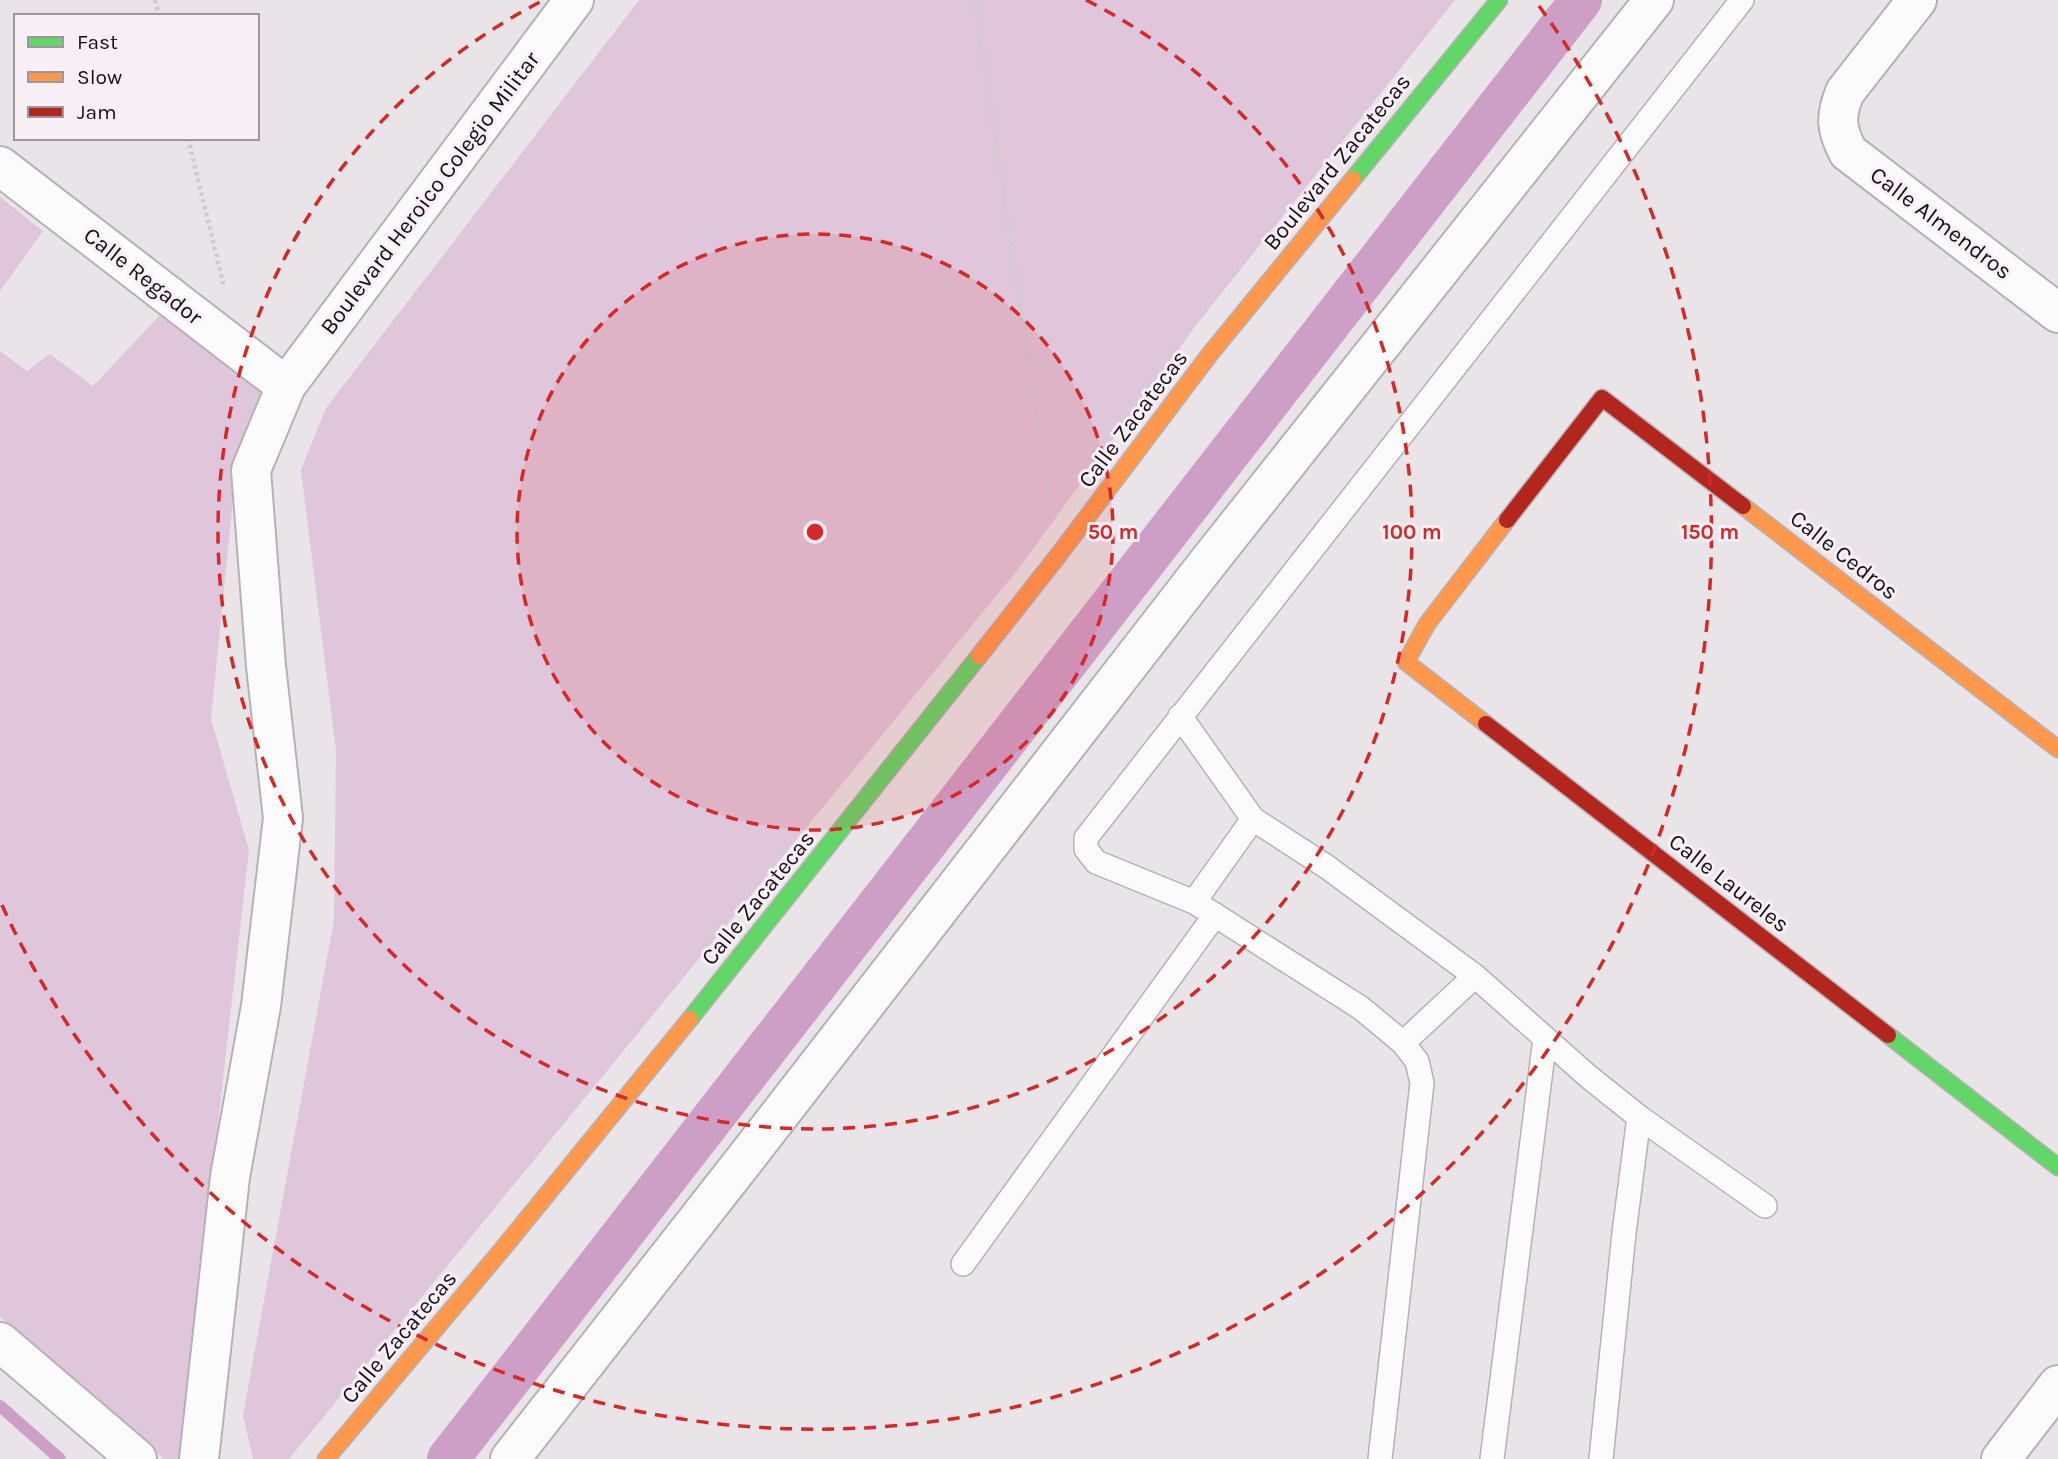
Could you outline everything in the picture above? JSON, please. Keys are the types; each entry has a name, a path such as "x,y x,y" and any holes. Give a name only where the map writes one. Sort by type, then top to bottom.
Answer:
{"street":[{"name":"Boulevard Heroico Colegio Militar","path":"199,1459 230,1177 261,1006 283,818 266,666 251,470 286,386 575,0"},
{"name":"Boulevard Zacatecas","path":"1210,354 1499,0"},
{"path":"510,1459 1206,565 1654,0"},
{"name":"Calle Almendros","path":"1917,0 1845,92 1839,107 1840,138 1848,152 2058,313"},
{"name":"Calle Regador","path":"0,166 286,386"},
{"name":"Calle Zacatecas","path":"326,1459 500,1252 762,931 1057,557 1210,354"},
{"name":"Calle Cedros","path":"1427,624 1602,398 2058,749"},
{"name":"Calle Laureles","path":"1427,624 1406,662 2058,1167"},
{"path":"0,1342 137,1459"},
{"path":"2001,1459 2058,1384"}],"lane":[{"path":"1380,1459 1422,1083 1417,1061 1403,1043 1361,1008 1215,915 1194,902 1096,862 1086,849 1086,838 1742,0"},
{"path":"1180,716 1252,819 1327,867 1475,976 1639,1117 1765,1206"},
{"path":"1194,902 1252,819"},
{"path":"963,1264 1215,915"},
{"path":"1403,1043 1475,976"},
{"path":"1492,1459 1545,1038"},
{"path":"1601,1459 1639,1117"}],"path":[{"path":"975,0 1057,557"},
{"path":"188,140 224,287"}],"shaded area":[{"path":"639,0 1455,0 1197,324 1019,568 289,1459 253,1459 243,1415 334,920 336,750 301,470 326,408"},
{"path":"0,197 43,231 0,291"},
{"path":"160,315 260,392 234,489 211,719 249,850 180,1459 164,1459 0,1317 0,351 27,371 50,354 93,386"}],"waterway":[{"path":"448,1459 1581,0"},
{"path":"0,1406 60,1459"}],"traffic: fast":[{"path":"1353,179 1499,0"},
{"path":"690,1019 979,656"},
{"path":"1888,1035 2058,1167"}],"traffic: slow":[{"path":"979,656 1210,354 1353,179"},
{"path":"1743,506 2058,749"},
{"path":"1486,724 1406,662 1427,624 1507,520"},
{"path":"326,1459 500,1252 690,1019"}],"traffic: jam":[{"path":"1507,520 1602,398 1743,506"},
{"path":"1486,724 1888,1035"}]}
